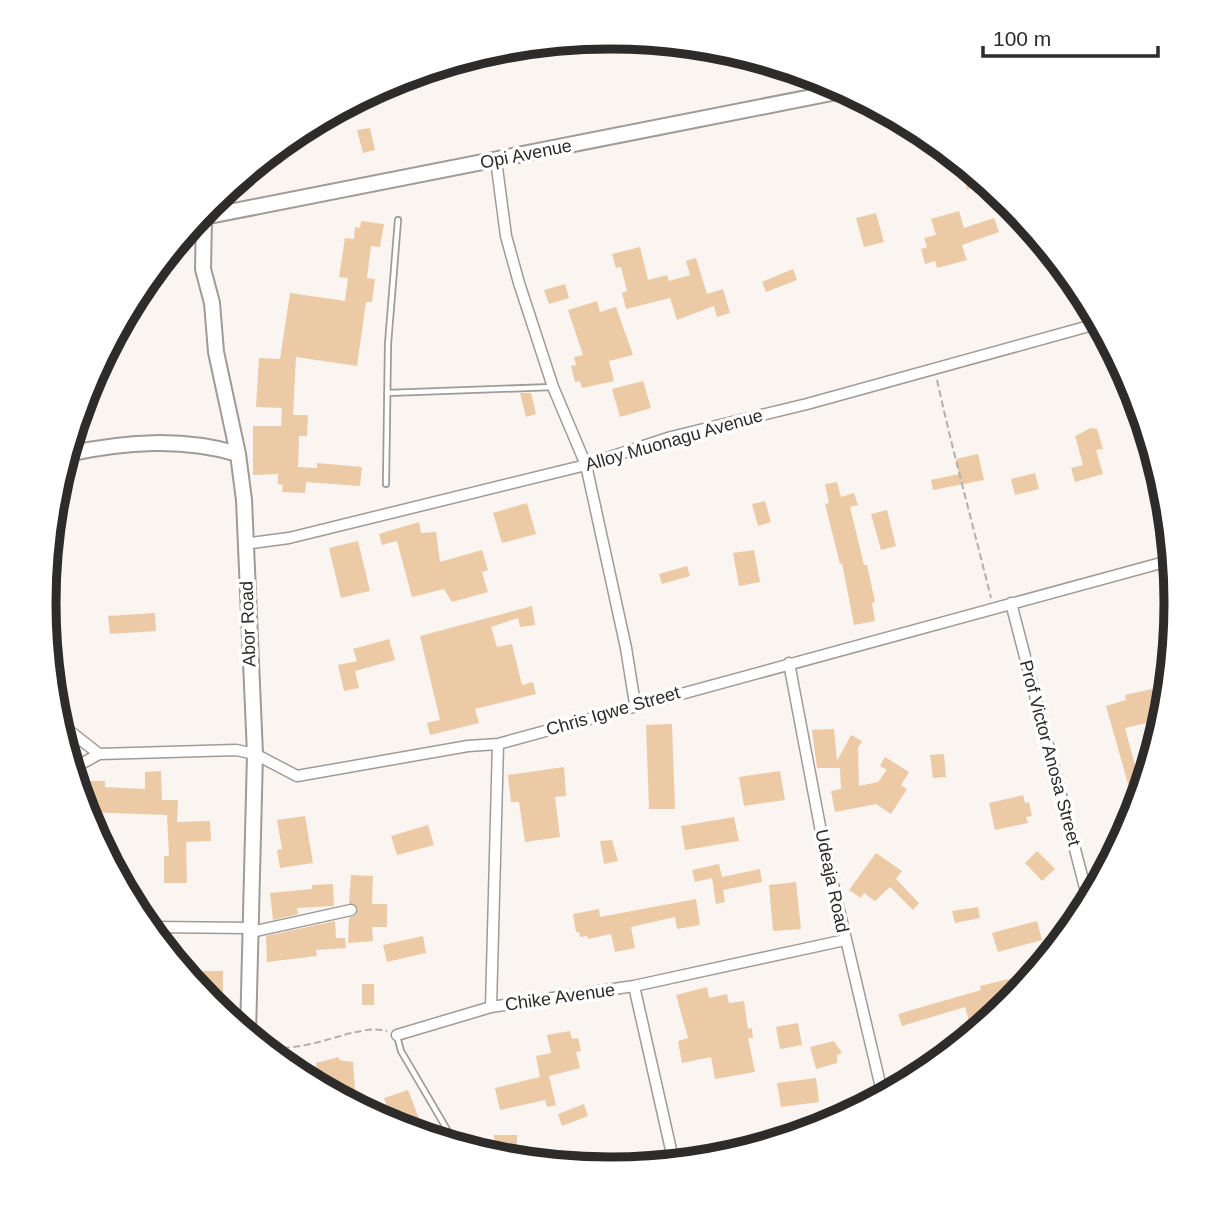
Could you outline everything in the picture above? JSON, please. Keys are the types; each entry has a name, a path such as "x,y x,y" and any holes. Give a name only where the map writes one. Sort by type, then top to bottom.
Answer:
{"street":[{"name":"Opi Avenue","path":"217,213 828,94"},
{"path":"496,160 506,236 553,387 586,465 626,648 635,704"},
{"name":"Abor Road","path":"202,229 203,269 212,303 216,352 238,454 244,544 256,754 248,1023"},
{"name":"Alloy Muonagu Avenue","path":"244,544 289,538 586,465 671,437 1090,326"},
{"path":"77,453 154,442 205,444 238,454"},
{"name":"Chris Igwe Street","path":"99,754 236,750 256,754 297,776 468,746 498,744 635,704 1163,563"},
{"name":"Prof Victor Anosa Street","path":"1011,603 1087,885"},
{"name":"Udeaja Road","path":"789,663 845,940 881,1087"},
{"path":"72,733 99,754 81,764"},
{"name":"Chike Avenue","path":"498,744 491,1007 634,986 845,940"},
{"path":"162,927 251,930 351,910"},
{"path":"634,986 672,1153"},
{"path":"397,1035 491,1007"}],"lane":[{"path":"386,484 387,393 398,220"},
{"path":"387,393 553,387"},
{"path":"397,1035 401,1051 449,1133"}],"path":[{"path":"934,368 959,480 972,515 993,608"},
{"path":"283,1050 380,1029 397,1035"}],"building":[{"path":"370,128 375,150 363,153 357,130"},
{"path":"965,177 977,187 967,189"},
{"path":"959,211 964,228 994,218 999,232 962,245 967,260 937,268 935,261 925,264 921,249 927,247 924,238 936,235 931,219"},
{"path":"876,213 884,242 864,247 856,218"},
{"path":"361,221 384,224 380,247 371,246 367,278 375,279 372,302 366,302 357,366 296,357 293,415 308,415 307,436 299,436 298,467 317,468 317,463 362,467 360,486 306,482 305,493 282,492 283,485 278,484 278,474 253,475 253,426 281,426 282,408 256,407 259,358 280,359 290,293 345,301 348,278 339,277 345,238 354,239 355,227 360,228"},
{"path":"640,247 648,280 667,275 669,281 690,275 686,261 696,258 707,294 723,289 730,313 717,317 714,306 677,320 670,298 626,309 622,293 627,291 621,267 616,268 612,254"},
{"path":"793,269 797,280 766,292 762,282"},
{"path":"565,284 569,298 549,304 544,290"},
{"path":"597,301 600,312 616,307 633,355 609,361 614,381 582,388 580,381 575,382 571,366 576,365 574,357 583,355 568,310"},
{"path":"643,381 651,408 620,417 612,389"},
{"path":"520,393 531,393 536,414 526,417"},
{"path":"1091,428 1097,429 1103,449 1096,450 1103,474 1075,482 1071,468 1083,465 1075,436"},
{"path":"978,454 984,480 933,490 931,480 959,474 956,459"},
{"path":"1035,473 1039,489 1015,495 1011,479"},
{"path":"837,482 841,497 854,493 858,505 850,507 864,565 867,565 875,602 872,603 875,621 854,625 842,563 840,564 825,504 829,503 825,484"},
{"path":"765,501 771,522 758,526 752,504"},
{"path":"527,503 536,534 502,543 493,513"},
{"path":"887,510 896,546 881,550 871,514"},
{"path":"419,522 421,533 436,532 440,562 482,550 488,570 482,572 488,592 452,602 444,589 412,597 397,541 382,545 379,534"},
{"path":"358,541 370,591 341,598 329,548"},
{"path":"754,550 760,582 739,586 733,553"},
{"path":"687,566 690,576 662,584 659,574"},
{"path":"532,606 535,625 520,627 518,618 491,627 497,647 512,644 522,685 533,682 536,694 475,709 479,723 430,735 427,723 440,720 420,636"},
{"path":"155,613 156,631 110,634 108,616"},
{"path":"389,639 395,660 355,671 359,688 344,691 338,665 357,661 353,649"},
{"path":"1158,688 1152,722 1125,728 1137,774 1131,793 1106,706 1126,700 1125,695"},
{"path":"672,724 675,809 649,809 646,725"},
{"path":"834,729 837,761 851,735 862,741 858,748 859,786 878,782 887,770 880,766 885,757 909,772 901,785 907,789 891,814 876,804 835,812 831,791 841,789 840,768 817,768 812,730"},
{"path":"944,754 946,777 933,778 930,755"},
{"path":"564,767 566,796 555,797 560,837 525,842 519,802 511,802 508,775"},
{"path":"161,771 162,800 178,800 177,822 210,821 211,841 186,842 187,883 164,883 164,856 169,856 167,815 98,812 86,781 105,781 105,787 145,789 145,772"},
{"path":"780,771 785,800 744,806 739,777"},
{"path":"1023,795 1025,803 1029,802 1032,816 1026,817 1028,823 995,830 989,803"},
{"path":"305,816 313,863 280,868 277,850 282,849 277,820"},
{"path":"734,817 739,841 685,850 681,826"},
{"path":"428,825 434,845 397,855 391,836"},
{"path":"612,840 618,861 604,864 600,841"},
{"path":"1037,851 1055,869 1042,881 1025,863"},
{"path":"876,853 902,871 896,879 919,903 913,910 890,887 875,901 864,893 861,898 849,890"},
{"path":"719,864 722,877 760,869 762,882 723,890 725,902 716,904 712,878 695,882 692,870"},
{"path":"351,875 373,876 372,904 387,904 387,927 372,927 373,941 348,943 349,918 356,915 358,909 349,903"},
{"path":"796,882 801,929 773,931 769,885"},
{"path":"333,884 334,906 297,908 298,914 273,920 270,893"},
{"path":"696,899 700,925 677,929 675,917 631,927 635,948 615,952 611,934 588,939 587,936 580,937 579,932 576,932 573,914 599,909 600,917"},
{"path":"978,907 980,918 955,923 952,911"},
{"path":"335,921 336,938 345,938 346,948 316,950 317,956 267,962 266,936"},
{"path":"1037,921 1042,940 998,952 992,933"},
{"path":"423,936 426,953 387,962 383,945"},
{"path":"197,971 223,971 223,994 218,994"},
{"path":"1019,976 970,1025 965,1007 902,1026 898,1014 981,990 980,986"},
{"path":"362,984 374,984 374,1005 362,1005"},
{"path":"707,987 709,998 727,994 729,1003 744,1001 748,1029 752,1028 753,1038 748,1038 755,1072 715,1079 711,1057 682,1063 678,1041 688,1038 676,995"},
{"path":"798,1023 802,1045 780,1049 776,1027"},
{"path":"570,1031 572,1039 578,1038 581,1051 576,1052 580,1068 549,1076 556,1105 547,1107 545,1100 500,1110 495,1088 540,1077 536,1056 551,1053 547,1035"},
{"path":"834,1041 842,1053 837,1055 837,1063 816,1069 810,1047"},
{"path":"339,1057 339,1060 353,1062 355,1090 350,1092 317,1073 316,1063"},
{"path":"816,1078 819,1102 781,1107 777,1083"},
{"path":"408,1090 422,1124 388,1111 384,1098"},
{"path":"584,1104 588,1116 562,1126 558,1114"},
{"path":"494,1135 517,1135 517,1148 495,1144"}]}
